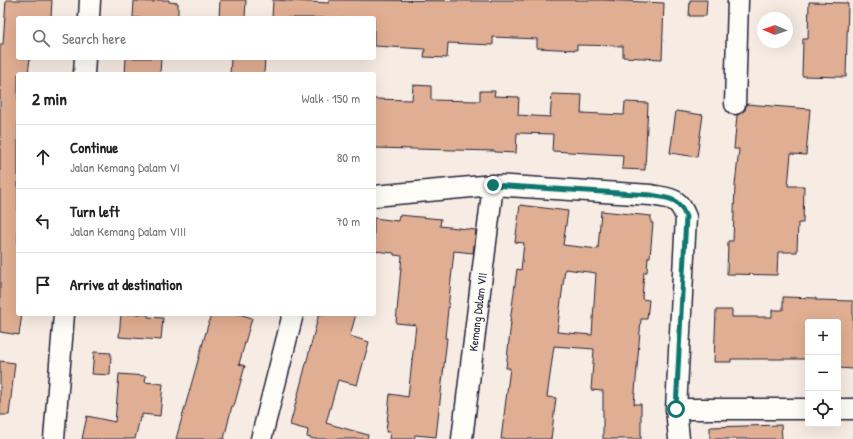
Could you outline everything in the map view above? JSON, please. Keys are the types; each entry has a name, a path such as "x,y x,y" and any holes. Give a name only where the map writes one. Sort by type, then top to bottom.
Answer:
{"street":[{"path":"89,16 90,0"},
{"path":"735,104 738,0"},
{"path":"84,72 85,60"},
{"path":"376,196 493,185 651,195 672,199 681,206 686,217 676,409 679,439"},
{"name":"Kemang Dalam VII","path":"462,439 493,185"},
{"path":"54,439 64,316"},
{"path":"261,439 292,316"},
{"path":"676,409 805,409"},
{"path":"841,409 853,409"}],"building":[{"path":"6,0 52,0 51,16 16,16 16,60 30,60 28,72 16,72 16,316 22,316 19,335 0,332 0,44 3,44"},
{"path":"154,0 169,0 169,2 178,3 178,16 133,16 134,1 154,2"},
{"path":"220,0 246,0 245,16 219,16"},
{"path":"273,0 329,3 329,0 603,0 664,3 662,59 623,57 623,46 577,45 577,50 537,48 537,39 493,37 493,45 448,43 447,58 424,57 425,49 376,46 376,16 272,16"},
{"path":"690,0 707,0 706,16 689,16"},
{"path":"809,2 848,3 846,77 802,76 803,39 808,39"},
{"path":"126,60 161,60 160,72 125,72"},
{"path":"231,60 265,60 264,72 230,72"},
{"path":"413,85 431,86 431,100 480,101 480,91 495,91 494,96 519,97 518,115 550,117 552,94 582,95 581,113 624,115 625,102 648,103 645,170 622,169 623,155 552,151 553,134 517,133 516,153 495,151 376,148 376,99 412,100"},
{"path":"746,104 810,109 806,155 791,154 788,186 804,186 803,223 798,223 797,252 778,252 777,275 727,274 728,241 733,241 735,185 739,149 734,149 737,115 745,110"},
{"path":"676,111 703,115 697,157 670,153"},
{"path":"520,205 568,211 563,245 598,249 601,211 651,216 651,223 653,223 650,257 648,257 647,272 644,272 642,299 649,300 647,319 641,319 634,404 641,404 641,439 603,439 603,391 591,390 594,349 554,346 547,397 556,398 551,439 501,439 510,368 506,368 510,322 517,269 521,270 524,243 515,242","holes":["565,269 596,273 592,335 557,332"]},
{"path":"399,215 441,219 440,226 476,230 473,253 454,251 445,338 447,338 436,437 415,435 414,439 389,439 390,432 386,432 390,394 408,397 416,325 396,323 402,256 394,255 394,253 376,251 376,218 398,221"},
{"path":"783,297 853,301 853,369 841,368 841,319 805,319 805,359 731,359 731,362 714,362 716,310 732,310 732,317 772,317 772,310 783,310"},
{"path":"121,316 148,316 163,318 161,340 119,337"},
{"path":"210,316 246,316 252,318 239,364 245,366 234,406 232,406 224,439 176,439"},
{"path":"318,316 355,316 350,336 369,342 357,385 338,380 326,423 368,435 367,439 314,439 307,437 308,430 290,425"},
{"path":"94,352 111,353 110,375 92,374"},
{"path":"0,361 15,363 9,415 0,415"},
{"path":"119,374 146,376 145,382 163,384 160,416 142,414 135,439 82,439 87,416 115,422"},
{"path":"781,425 782,439 710,439 710,427"}],"route":[{"path":"493,185 651,195 672,199 681,206 686,217 676,409"}]}
